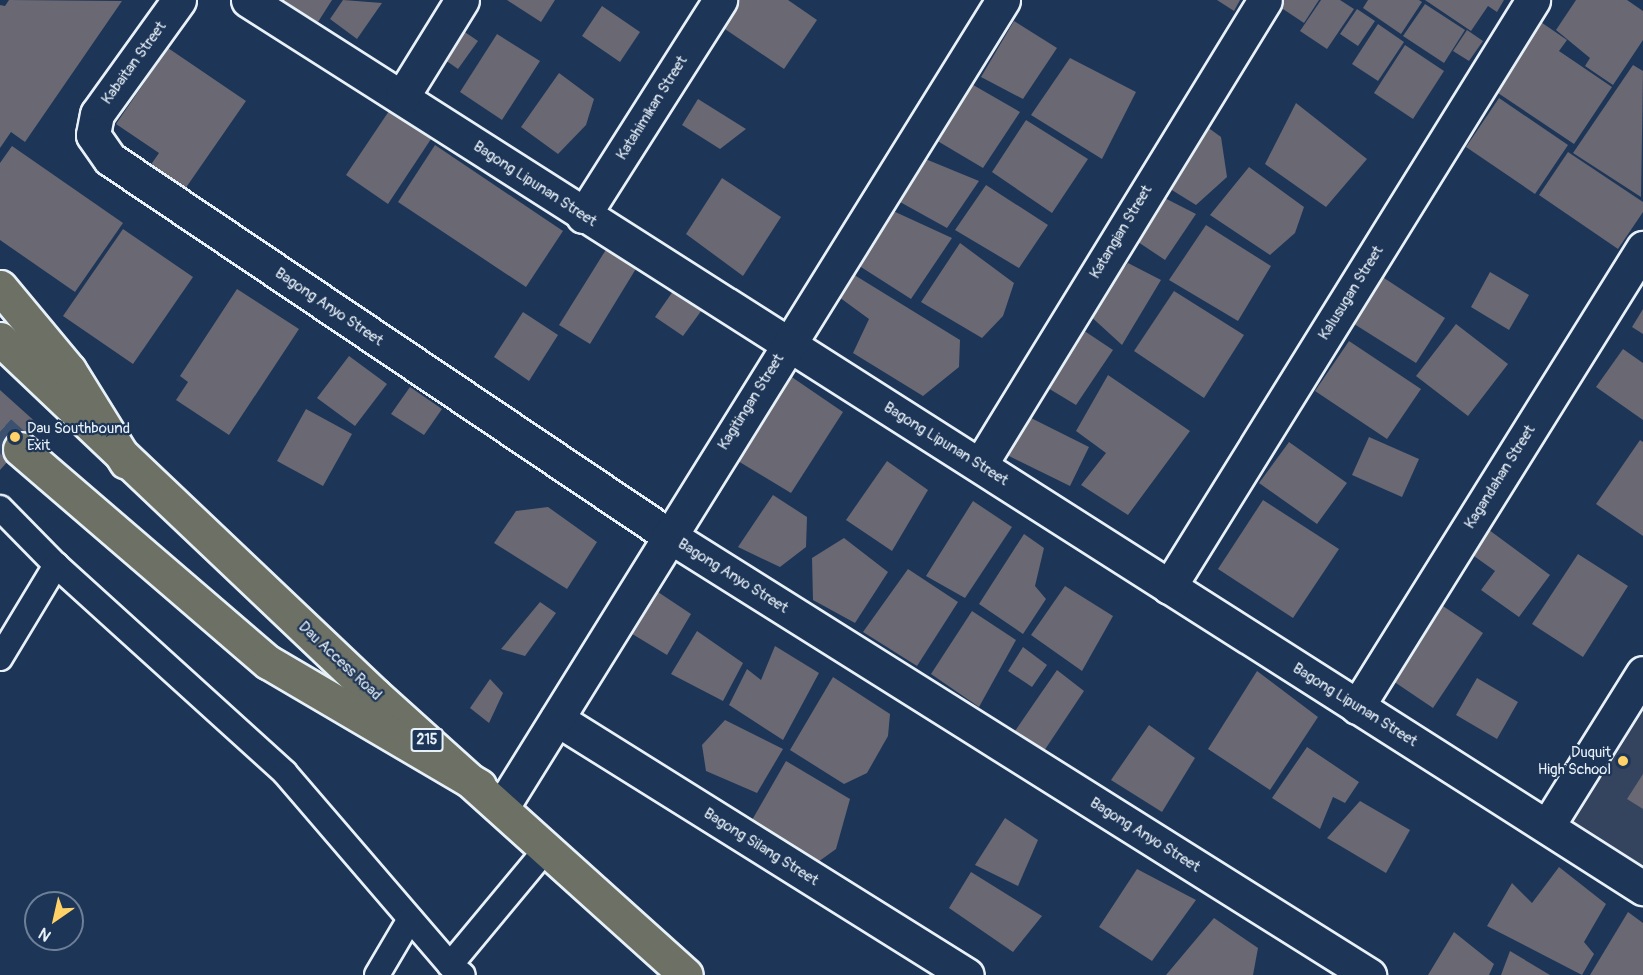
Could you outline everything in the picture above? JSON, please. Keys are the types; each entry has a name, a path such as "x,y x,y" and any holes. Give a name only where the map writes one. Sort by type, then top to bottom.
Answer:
{"main road":[{"path":"0,287 69,370 126,462"},
{"name":"Dau Access Road","path":"0,339 126,462 375,695 490,796 686,975"},
{"path":"20,449 268,662 490,796"}],"street":[{"name":"Kabaitan Street","path":"110,159 93,135 97,114 179,0"},
{"name":"Bagong Lipunan Street","path":"248,0 402,97 583,216 1548,825 1643,888"},
{"path":"402,97 462,0"},
{"name":"Katahimikan Street","path":"583,216 720,0"},
{"name":"Kagitingan Street","path":"490,796 557,719 668,535 1003,0"},
{"name":"Katangian Street","path":"980,465 1265,0"},
{"name":"Kalusugan Street","path":"1169,587 1533,0"},
{"name":"Bagong Anyo Street","path":"110,159 668,535 1369,975"},
{"name":"Kagandahan Street","path":"1358,707 1643,248"},
{"path":"1548,825 1643,673"},
{"name":"Bagong Silang Street","path":"557,719 966,975"}],"lane":[{"path":"0,508 56,565 285,772 456,970 547,848"},
{"path":"0,658 56,565"},
{"path":"377,975 410,919"}],"shaded area":[{"name":"Duquit High School","path":"1643,700 1643,873 1564,822"}],"building":[{"path":"9,0 122,1 25,142 11,132 0,148 0,5 5,6"},
{"path":"283,0 332,0 318,22"},
{"path":"343,0 382,3 357,39 330,19"},
{"path":"507,0 555,0 541,22"},
{"path":"731,0 788,0 817,20 784,69 716,23"},
{"path":"1217,0 1240,0 1234,11"},
{"path":"1276,0 1319,0 1304,23 1274,3"},
{"path":"1321,0 1340,0 1354,9 1327,49 1300,31"},
{"path":"1368,0 1419,0 1422,2 1401,34 1363,8"},
{"path":"1425,0 1504,0 1497,12 1488,6 1471,31"},
{"path":"1576,0 1627,0 1643,11 1643,40 1613,85 1585,66 1590,58 1556,30"},
{"path":"1425,4 1465,30 1444,63 1403,36"},
{"path":"602,6 640,32 620,62 582,36"},
{"path":"1357,9 1375,21 1358,46 1340,34"},
{"path":"1535,18 1567,40 1559,51 1612,87 1574,144 1489,87"},
{"path":"1014,21 1057,48 1023,99 981,77"},
{"path":"1378,24 1404,42 1378,81 1352,64"},
{"path":"456,26 478,41 458,69 438,55"},
{"path":"1467,30 1483,41 1469,61 1453,51"},
{"path":"497,34 540,61 502,120 460,92"},
{"path":"1405,45 1444,71 1413,119 1374,93"},
{"path":"168,48 246,101 185,189 150,166 159,153 116,124"},
{"path":"1070,58 1136,92 1102,159 1031,115"},
{"path":"1633,65 1643,71 1641,197 1573,153"},
{"path":"559,73 594,99 586,125 558,154 521,127"},
{"path":"961,78 1020,112 983,168 924,133"},
{"path":"1499,98 1568,145 1535,194 1466,147"},
{"path":"698,99 746,129 720,149 682,125"},
{"path":"1296,103 1367,159 1326,207 1265,164"},
{"path":"391,108 433,136 388,204 346,175"},
{"path":"1026,120 1088,159 1052,213 992,172"},
{"path":"1199,121 1221,137 1227,177 1196,205 1167,187"},
{"path":"435,145 563,231 526,287 398,202"},
{"path":"12,146 123,223 75,292 0,240 0,163"},
{"path":"1568,152 1643,202 1643,212 1618,249 1539,195"},
{"path":"923,158 979,181 947,228 900,202"},
{"path":"1249,167 1304,207 1295,233 1270,255 1210,215"},
{"path":"722,178 781,217 743,276 686,234"},
{"path":"986,185 1048,225 1019,268 955,230"},
{"path":"1151,191 1196,214 1165,260 1126,234"},
{"path":"891,210 952,238 911,299 850,260"},
{"path":"1206,225 1271,266 1238,321 1169,280"},
{"path":"123,229 193,277 133,364 63,316"},
{"path":"960,243 1014,283 1003,316 982,338 921,302"},
{"path":"607,248 637,267 590,344 559,325"},
{"path":"1128,263 1161,280 1122,345 1087,313"},
{"path":"843,268 960,340 959,367 923,396 853,353 869,319 828,289"},
{"path":"1490,272 1529,295 1509,330 1471,307"},
{"path":"1381,276 1445,318 1416,363 1351,322"},
{"path":"676,287 704,307 683,336 655,317"},
{"path":"237,289 299,329 229,435 176,400 188,382 180,376"},
{"path":"1174,291 1244,335 1204,398 1134,351"},
{"path":"1643,309 1643,334 1632,327"},
{"path":"523,312 558,335 529,381 494,357"},
{"path":"1456,324 1508,364 1468,416 1416,376"},
{"path":"1077,326 1113,350 1076,405 1038,382"},
{"path":"1349,341 1421,389 1387,439 1315,391"},
{"path":"1623,349 1643,363 1643,420 1596,387"},
{"path":"349,356 387,384 355,426 317,398"},
{"path":"780,369 843,412 791,493 728,455"},
{"path":"1108,375 1190,431 1128,515 1081,485 1106,453 1076,431"},
{"path":"410,387 442,409 424,435 391,414"},
{"name":"Dau Southbound Exit","path":"0,390 40,426 0,470"},
{"path":"306,409 352,434 323,486 277,461"},
{"path":"1027,416 1089,447 1070,486 1007,455"},
{"path":"1369,437 1419,459 1402,497 1352,475"},
{"path":"1640,440 1643,442 1643,536 1596,504"},
{"path":"1289,442 1347,483 1317,524 1259,483"},
{"path":"887,461 928,490 892,551 846,520"},
{"path":"773,495 807,517 806,547 780,567 738,547"},
{"path":"1263,500 1339,549 1293,618 1218,569"},
{"path":"973,501 1012,527 965,598 926,576"},
{"path":"548,507 597,542 567,589 494,543 516,511"},
{"path":"1485,527 1550,575 1519,617 1481,590 1495,571 1467,551"},
{"path":"1024,534 1044,548 1035,586 1046,599 1023,634 979,604"},
{"path":"844,538 888,572 855,623 813,600 812,558"},
{"path":"1578,554 1628,586 1583,657 1532,624"},
{"path":"908,569 958,602 917,666 863,632"},
{"path":"646,584 691,614 667,655 619,626"},
{"path":"1065,586 1113,616 1082,671 1031,635"},
{"path":"540,602 556,613 525,656 501,649"},
{"path":"1440,604 1483,633 1433,708 1390,679"},
{"path":"972,611 1016,640 979,707 931,674"},
{"path":"697,631 743,663 723,701 671,674"},
{"path":"775,646 819,673 783,740 729,705 747,669 761,680"},
{"path":"1023,647 1047,665 1032,687 1008,671"},
{"path":"1057,670 1084,691 1044,751 1015,731"},
{"path":"1257,671 1318,717 1270,790 1208,749"},
{"path":"833,677 890,714 888,736 867,773 844,784 790,750"},
{"path":"1477,678 1518,702 1497,739 1456,715"},
{"path":"490,679 503,693 489,723 470,708"},
{"path":"725,720 783,749 757,793 706,771 702,745"},
{"path":"1149,725 1195,758 1162,812 1111,780"},
{"path":"1307,747 1359,782 1345,803 1333,797 1320,829 1272,798"},
{"path":"786,761 850,799 836,849 818,862 752,820"},
{"path":"1643,774 1643,809 1627,799"},
{"path":"1360,801 1410,830 1386,873 1327,838"},
{"path":"1005,818 1038,840 1018,886 975,865"},
{"path":"1559,867 1606,904 1584,942 1594,954 1582,975 1487,926 1512,883 1532,903"},
{"path":"1137,869 1196,900 1152,961 1099,927"},
{"path":"971,872 1042,916 1013,952 949,908"},
{"path":"1628,912 1643,923 1643,975 1590,975"},
{"path":"1214,918 1258,948 1253,975 1166,975"},
{"path":"1454,932 1494,964 1489,975 1428,975"},
{"path":"1510,951 1550,975 1501,975"}],"tunnel":[{"path":"0,431 20,449"}],"place":[{"name":"Dau Southbound Exit","path":"15,437"},
{"name":"Duquit High School","path":"1623,761"}]}
